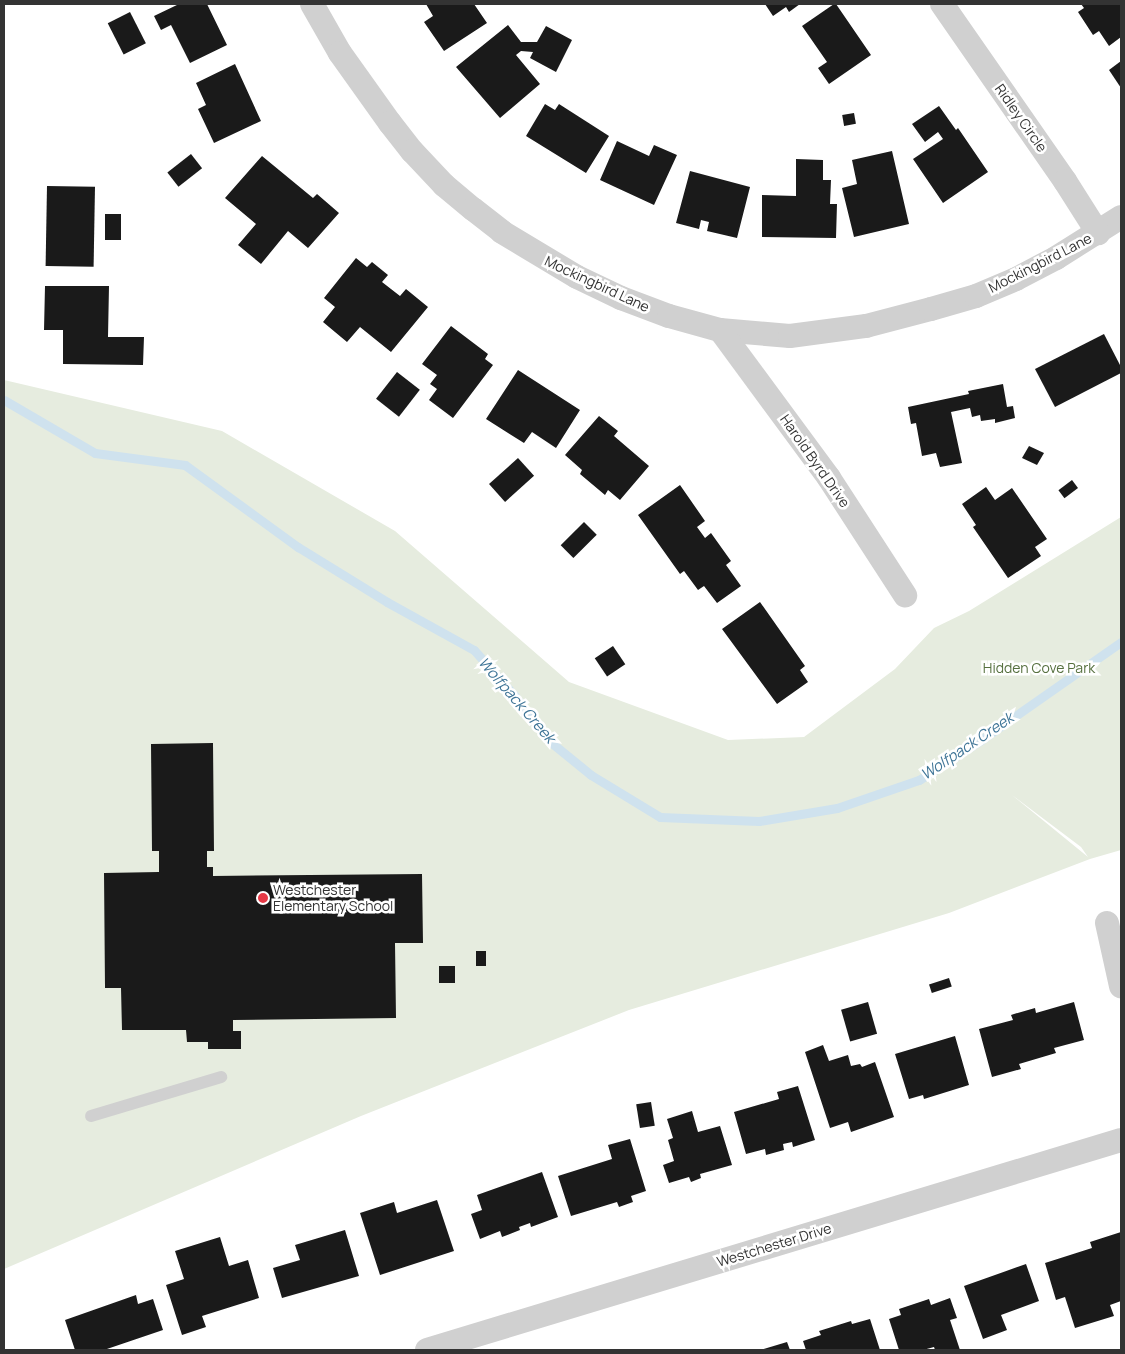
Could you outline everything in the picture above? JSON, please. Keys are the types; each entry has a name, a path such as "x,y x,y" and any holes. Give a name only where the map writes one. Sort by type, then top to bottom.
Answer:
{"street":[{"name":"Mockingbird Lane","path":"312,4 340,54 390,123 444,185 473,210 502,232 578,277 621,298 669,316 720,330 790,336 832,332 897,318 976,296 1016,279 1098,233 1121,217"},
{"name":"Ridley Circle","path":"942,4 1065,181 1098,233"},
{"name":"Harold Byrd Drive","path":"720,330 829,478 905,595"},
{"path":"1107,923 1121,986"},
{"name":"Westchester Drive","path":"427,1350 1121,1140"}],"lane":[{"path":"91,1116 221,1077"}],"green space":[{"name":"Hidden Cove Park","path":"4,380 222,431 395,531 569,682 728,740 804,737 895,669 934,628 969,611 1121,517 1121,850 1090,859 949,913 629,1010 361,1116 4,1269","holes":["1012,795 1081,847 1088,857"]}],"building":[{"path":"179,4 207,4 227,45 190,63 171,25 161,30 154,16"},
{"path":"426,4 474,4 487,23 444,51 424,22 433,16"},
{"path":"765,4 800,4 789,12 786,7 773,16"},
{"path":"836,4 871,55 829,84 818,68 827,62 802,26"},
{"path":"1081,4 1121,4 1121,37 1109,46 1099,31 1093,35 1078,12 1084,8"},
{"path":"130,12 146,43 124,55 108,23"},
{"path":"508,25 521,42 537,42 546,26 572,40 556,72 530,58 533,52 521,51 516,55 540,84 500,118 456,67"},
{"path":"1121,61 1121,88 1109,70"},
{"path":"235,64 261,121 214,143 198,109 206,105 196,83"},
{"path":"545,104 555,110 559,104 609,136 586,173 526,136"},
{"path":"939,106 956,130 958,128 988,172 943,203 913,159 943,139 938,132 925,142 912,124"},
{"path":"854,113 856,124 844,126 842,115"},
{"path":"617,141 649,156 654,145 677,155 654,205 600,180"},
{"path":"892,151 909,224 854,237 842,188 857,184 852,160"},
{"path":"191,154 202,168 178,187 167,172"},
{"path":"262,156 313,198 317,194 339,213 308,248 288,231 261,264 238,245 256,224 225,198"},
{"path":"796,159 823,160 823,180 831,180 830,204 837,204 836,238 762,237 762,195 796,196"},
{"path":"690,171 750,187 737,238 707,231 709,222 701,220 699,229 676,223"},
{"path":"47,186 95,187 94,267 46,266"},
{"path":"105,214 121,214 121,240 105,240"},
{"path":"356,258 367,267 372,262 388,275 382,282 400,296 406,289 428,307 391,352 360,327 347,342 323,322 335,307 324,298"},
{"path":"45,286 109,286 108,337 144,337 143,365 63,364 63,330 44,330"},
{"path":"451,326 488,354 485,359 493,365 453,418 429,400 437,389 430,384 437,375 422,364"},
{"path":"1104,334 1121,367 1121,373 1055,407 1035,369"},
{"path":"518,370 580,410 556,448 532,432 524,443 486,419"},
{"path":"397,372 420,390 399,417 376,399"},
{"path":"1003,384 1007,407 1013,406 1015,418 995,423 995,419 981,421 980,415 972,417 970,408 951,412 962,463 940,467 936,453 922,456 916,423 911,424 908,407 969,394 968,391"},
{"path":"599,416 618,431 614,436 649,466 620,500 608,490 605,495 580,474 582,470 565,455"},
{"path":"1029,446 1044,453 1037,465 1022,458"},
{"path":"518,458 534,476 505,502 489,484"},
{"path":"1072,480 1078,488 1064,498 1058,490"},
{"path":"680,485 705,521 697,527 705,538 711,533 731,561 726,565 741,586 717,603 704,586 698,590 684,571 680,574 638,515"},
{"path":"986,487 995,500 1012,488 1047,539 1035,547 1041,556 1008,578 973,527 976,525 962,504"},
{"path":"584,522 597,535 573,558 561,545"},
{"path":"760,602 805,666 800,670 808,682 777,704 722,629"},
{"path":"613,646 625,664 607,677 595,658"},
{"name":"Westchester Elementary School","path":"213,743 214,851 207,851 207,867 213,867 213,876 422,874 423,943 395,943 396,1018 233,1020 233,1031 241,1031 241,1049 208,1049 208,1042 187,1042 186,1030 122,1030 121,988 105,988 104,873 159,872 159,851 152,851 151,744"},
{"path":"476,951 486,951 486,966 476,966"},
{"path":"439,966 455,966 455,983 439,983"},
{"path":"949,978 952,987 932,993 929,984"},
{"path":"868,1002 877,1034 850,1041 841,1010"},
{"path":"1074,1002 1084,1040 1054,1048 1056,1053 1019,1064 1021,1069 992,1077 979,1029 1013,1020 1011,1015 1035,1008 1036,1013"},
{"path":"955,1036 969,1085 924,1099 923,1095 909,1099 895,1054"},
{"path":"823,1045 829,1061 848,1055 851,1066 860,1064 862,1067 875,1062 894,1117 851,1132 848,1122 830,1128 805,1052"},
{"path":"798,1086 815,1140 793,1147 792,1142 783,1144 784,1150 766,1155 765,1149 746,1154 734,1112 779,1099 777,1092"},
{"path":"651,1102 655,1126 640,1128 636,1104"},
{"path":"692,1111 698,1132 720,1126 732,1165 700,1174 701,1178 691,1182 689,1177 669,1183 663,1165 674,1161 668,1140 673,1138 667,1119"},
{"path":"630,1139 646,1191 631,1196 633,1202 619,1207 617,1202 571,1216 558,1176 612,1159 608,1145"},
{"path":"542,1172 558,1217 531,1227 530,1223 519,1227 520,1230 502,1237 500,1231 480,1239 471,1214 482,1210 477,1195"},
{"path":"437,1200 454,1251 380,1275 360,1213 394,1202 397,1213"},
{"path":"345,1230 359,1276 282,1298 273,1268 300,1260 295,1245"},
{"path":"1121,1232 1121,1301 1110,1305 1114,1316 1075,1328 1065,1297 1056,1300 1045,1263 1092,1248 1090,1242"},
{"path":"220,1237 229,1266 248,1260 259,1298 202,1316 206,1327 182,1335 166,1285 184,1279 175,1251"},
{"path":"1026,1264 1039,1301 1001,1315 1007,1330 983,1339 964,1286"},
{"path":"136,1295 138,1304 153,1299 163,1330 104,1350 75,1350 65,1320"},
{"path":"950,1298 957,1318 950,1320 960,1350 935,1350 934,1347 923,1350 899,1350 889,1319 901,1315 899,1309 929,1299 931,1305"},
{"path":"870,1319 880,1350 806,1350 803,1341 821,1335 819,1331 851,1321 852,1324"},
{"path":"787,1342 790,1350 760,1350"}],"waterway":[{"name":"Wolfpack Creek","path":"4,400 95,453 185,465 298,547 387,602 474,650 514,695 548,740 591,775 660,817 759,821 837,808 919,780 981,740 1121,642"}],"place":[{"name":"Westchester Elementary School","path":"263,898"}]}
